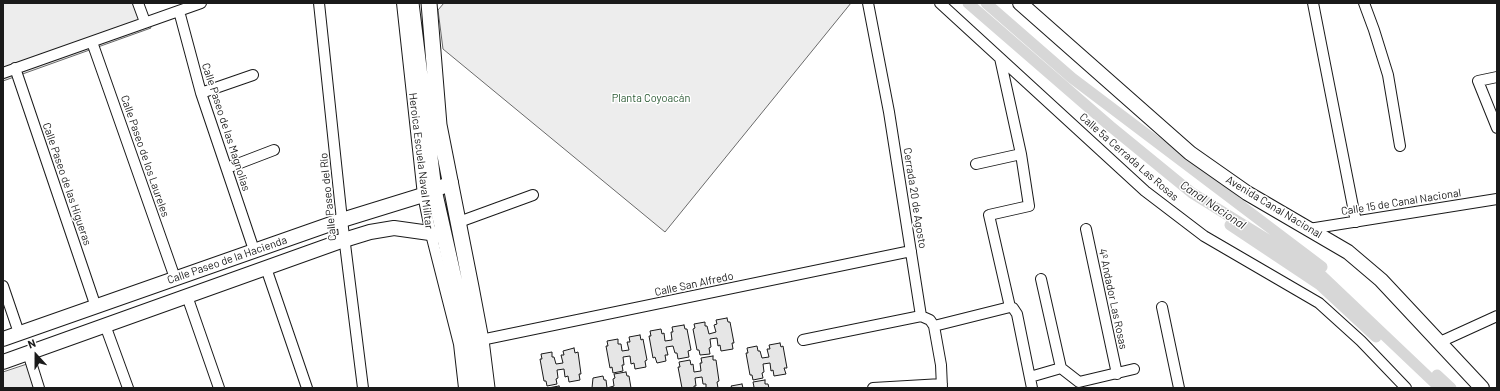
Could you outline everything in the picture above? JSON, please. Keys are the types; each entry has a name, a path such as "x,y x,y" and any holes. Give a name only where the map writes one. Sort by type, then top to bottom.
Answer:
{"main road":[{"name":"Heroica Escuela Naval Militar","path":"411,3 429,193 437,234 468,341 472,388"},
{"name":"Heroica Escuela Naval Militar","path":"429,3 439,125 481,340 487,388"}],"street":[{"path":"138,3 145,22"},
{"path":"3,73 201,3"},
{"name":"Calle Paseo del Río","path":"319,3 344,240 363,388"},
{"name":"Heroica Escuela Naval Militar","path":"402,3 429,193"},
{"name":"Calle 5a Cerrada Las Rosas","path":"940,3 1145,191 1204,236 1320,303 1361,341 1406,388"},
{"name":"Avenida Canal Nacional","path":"1020,3 1190,153 1247,193 1348,252 1381,280 1482,388"},
{"path":"1312,3 1356,222"},
{"path":"1364,3 1388,75 1400,146"},
{"name":"Cerrada 20 de Agosto","path":"868,4 889,112 921,316"},
{"name":"Calle Paseo de las Magnolias","path":"178,11 201,93 254,250"},
{"name":"Calle Paseo de los Laureles","path":"92,42 175,278"},
{"path":"1000,58 1021,154 1029,206 989,215 1032,388"},
{"name":"Calle Paseo de las Higueras","path":"15,68 96,306"},
{"path":"201,93 253,75"},
{"path":"1497,77 1478,81 1497,128"},
{"path":"227,168 274,150"},
{"path":"976,164 1021,154"},
{"name":"Calle Paseo de la Hacienda","path":"3,339 254,250 342,220 429,193 451,183"},
{"path":"459,222 533,195"},
{"name":"Calle 15 de Canal Nacional","path":"1309,229 1497,199"},
{"name":"Calle Paseo de la Hacienda","path":"3,362 160,305 370,232 394,228 437,234"},
{"name":"4º Andador Las Rosas","path":"1086,229 1117,374"},
{"name":"Heroica Escuela Naval Militar","path":"437,234 459,344 464,388"},
{"name":"Calle San Alfredo","path":"481,340 911,251"},
{"path":"266,268 307,388"},
{"path":"199,270 206,289"},
{"path":"1041,279 1061,368 1079,382 1134,369"},
{"path":"3,286 19,333"},
{"path":"154,286 160,305"},
{"path":"187,296 219,388"},
{"path":"1162,307 1179,387"},
{"path":"934,326 1013,310"},
{"path":"803,340 921,316 930,320 934,326 941,365 942,386 873,388"},
{"path":"1440,342 1497,316"},
{"path":"105,325 128,388"},
{"path":"28,353 39,388"},
{"path":"1030,377 1061,368"}],"green space":[{"path":"3,3 142,3 151,28 3,81"},
{"name":"Planta Coyoacán","path":"444,3 851,3 665,232 443,49 438,10"},
{"path":"27,364 36,388 3,388 3,372"}],"building":[{"path":"727,318 728,322 730,322 734,343 732,343 733,349 721,351 720,345 718,346 717,338 710,339 710,354 700,355 699,350 697,350 693,329 695,328 694,324 705,322 705,326 707,326 709,334 716,332 714,325 717,324 716,320"},
{"path":"684,325 685,329 687,329 691,350 688,351 689,357 678,359 677,353 675,353 673,346 666,347 668,355 665,355 666,361 657,363 655,357 653,358 649,336 651,336 650,331 661,329 662,334 664,333 665,341 672,340 672,327"},
{"path":"640,335 641,340 643,339 647,360 645,361 646,367 635,369 634,363 631,364 630,356 623,357 623,371 613,373 612,367 610,368 606,346 608,346 607,341 618,339 618,344 621,344 622,351 629,350 627,342 630,342 629,337"},
{"path":"780,343 781,347 783,346 787,368 784,368 786,374 774,376 773,370 771,371 770,363 763,364 763,378 753,380 752,375 750,375 746,353 748,353 747,348 757,346 762,358 769,357 767,349 770,349 769,345"},
{"path":"574,348 575,353 578,352 581,374 579,374 580,380 569,382 568,376 565,377 564,369 557,370 557,384 547,386 546,381 544,381 540,359 542,359 541,354 552,352 552,357 554,357 556,364 563,363 561,355 564,355 563,351"},
{"path":"713,356 713,360 716,360 719,381 717,382 718,388 706,388 706,384 703,384 702,377 695,378 696,386 694,386 694,388 682,388 678,367 680,367 679,362 690,360 691,365 693,364 694,372 701,371 701,358"},
{"path":"626,372 627,376 629,376 631,388 607,388 614,386 614,374"},
{"path":"603,376 604,380 606,380 607,388 592,388 593,378"},
{"path":"765,380 765,384 768,384 769,388 752,388 754,387 753,382"},
{"path":"742,384 743,388 732,388 731,386"},
{"path":"559,386 560,388 548,388"}],"waterway":[{"name":"Canal Nacional","path":"968,3 1110,126 1192,193 1320,274 1440,388"},
{"name":"Canal Nacional","path":"986,3 1072,78 1322,267"},
{"name":"Canal Nacional","path":"1230,225 1320,285 1376,337"},
{"name":"Canal Nacional","path":"1437,375 1451,388"}]}
